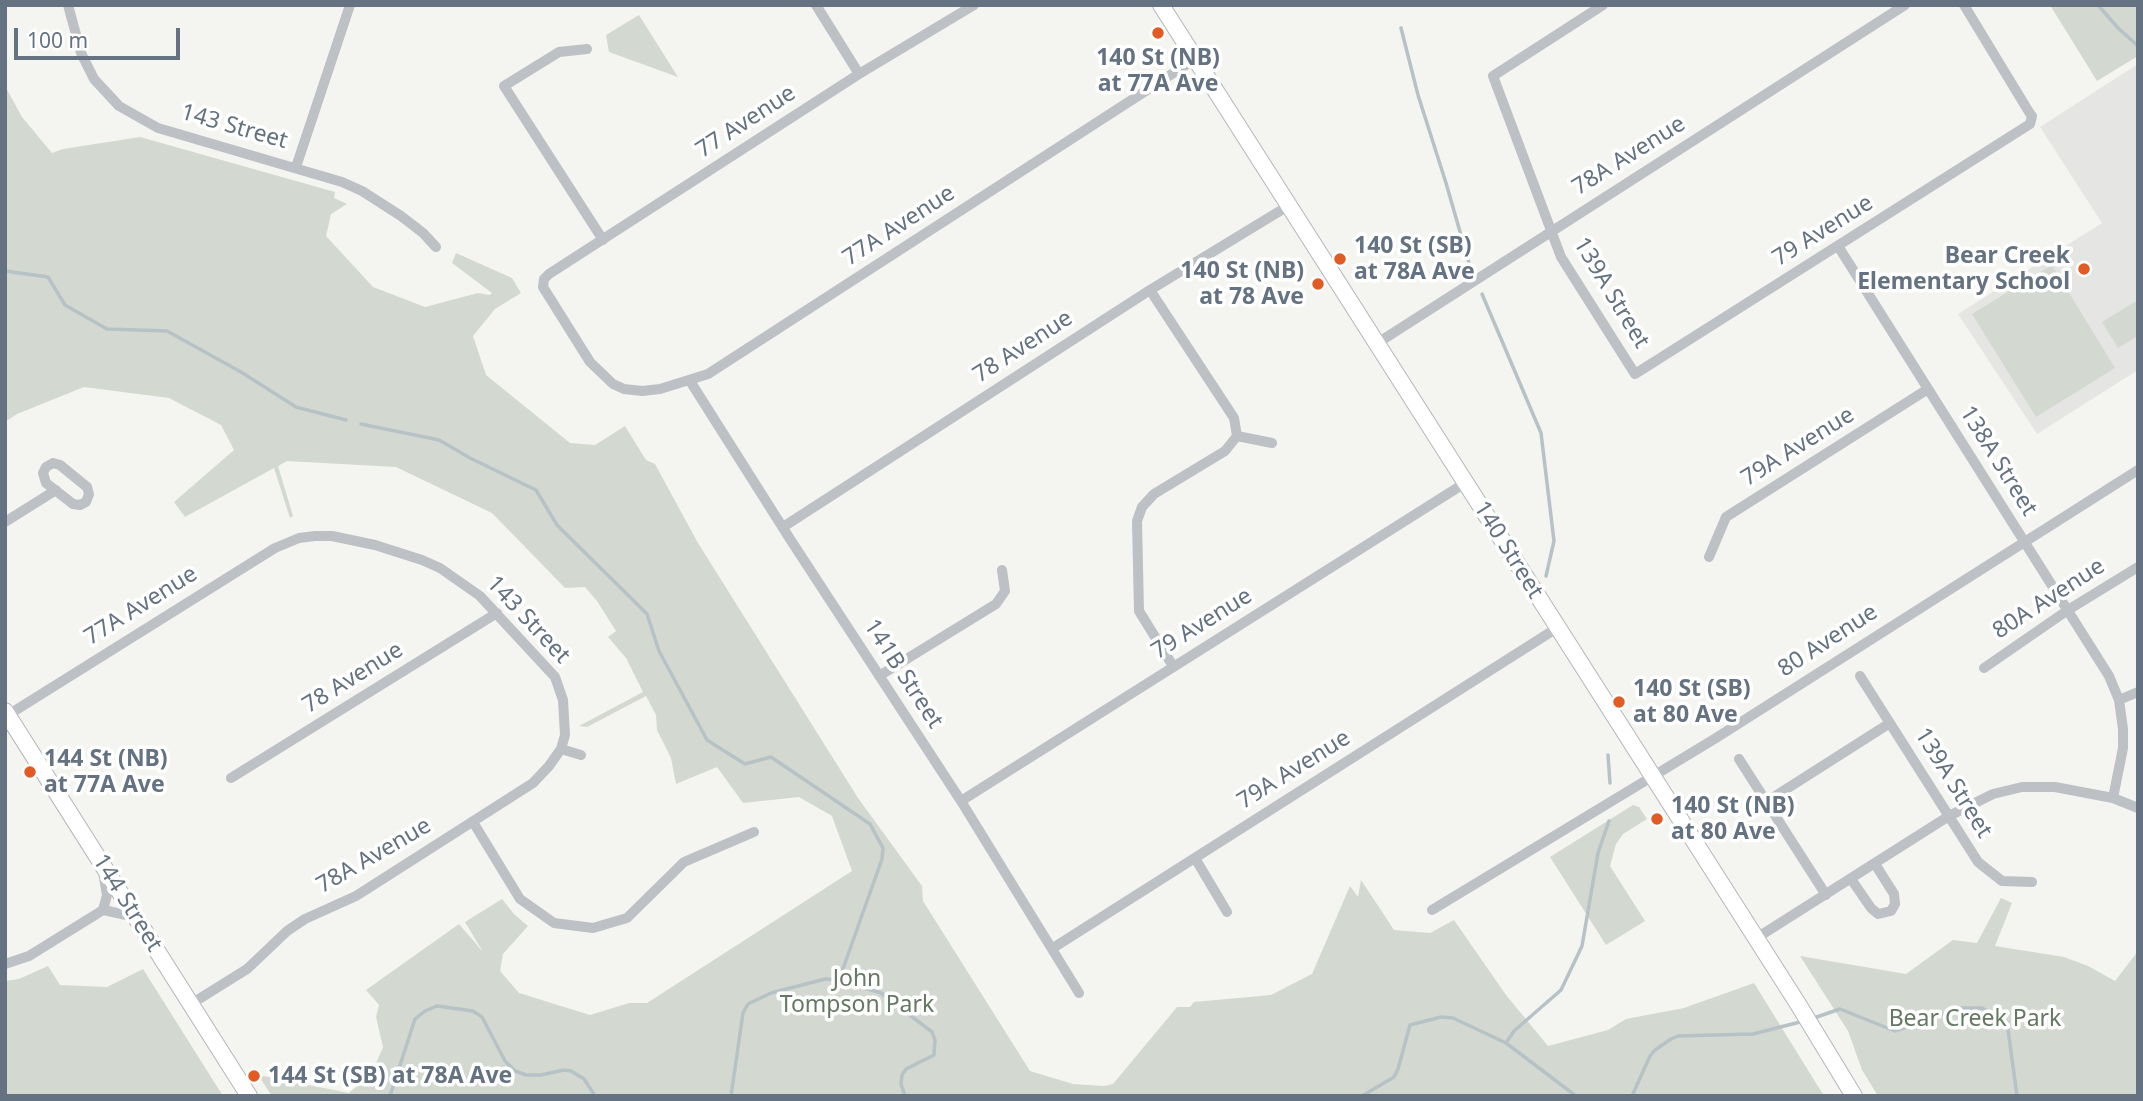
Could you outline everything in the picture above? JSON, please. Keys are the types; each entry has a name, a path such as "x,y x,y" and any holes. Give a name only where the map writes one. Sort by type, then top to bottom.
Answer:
{"main road":[{"name":"140 Street","path":"1161,5 1816,1032 1854,1096"},
{"name":"144 Street","path":"6,713 249,1096"}],"street":[{"name":"143 Street","path":"68,5 81,53 94,79 119,106 158,128 342,182 362,191 412,224 436,247"},
{"path":"296,167 350,5"},
{"path":"816,5 859,74"},
{"name":"77 Avenue","path":"613,384 583,353 543,287 544,279 859,74 974,5"},
{"name":"139A Street","path":"1603,5 1493,76 1561,257 1634,374"},
{"name":"78A Avenue","path":"1376,344 1905,5"},
{"name":"79 Avenue","path":"1634,374 2027,127 2032,120 2029,112 1964,5"},
{"path":"586,49 559,52 504,86 603,240"},
{"name":"77A Avenue","path":"613,384 642,391 660,389 708,374 1195,59"},
{"name":"78 Avenue","path":"783,527 1150,290 1288,205"},
{"name":"138A Street","path":"1838,246 2103,664 2119,700 2123,729 2123,748 2113,799"},
{"path":"1150,290 1234,418 1237,436"},
{"name":"141B Street","path":"690,380 961,801 1079,993"},
{"name":"79A Avenue","path":"1709,557 1727,517 1927,389"},
{"path":"1237,436 1272,443"},
{"path":"1173,666 1139,611 1137,521 1143,507 1154,494 1224,451 1237,436"},
{"path":"53,463 60,465 87,487 89,494 86,502 76,505 55,490 43,477 46,467 53,463"},
{"name":"80 Avenue","path":"1432,910 1727,731 2138,470"},
{"name":"79 Avenue","path":"961,801 1465,483"},
{"path":"5,522 55,490"},
{"name":"143 Street","path":"299,538 332,536 398,551 422,560 459,580 497,612 555,677 563,700 565,735"},
{"name":"77A Avenue","path":"6,713 275,548 299,538"},
{"name":"80A Avenue","path":"1984,668 2068,610 2138,567"},
{"path":"879,676 996,604 1005,591 1002,570"},
{"name":"78 Avenue","path":"231,778 497,612"},
{"name":"79A Avenue","path":"1053,948 1557,628"},
{"name":"139A Street","path":"1860,676 1978,863 2002,881 2032,882"},
{"path":"2119,700 2138,692"},
{"path":"1766,802 1890,723"},
{"name":"78A Avenue","path":"191,1004 247,969 287,931 304,919 356,896 533,783 561,749 565,735"},
{"path":"561,749 581,755"},
{"path":"1739,760 1826,895"},
{"path":"1755,939 1949,816 1993,794 2022,787 2055,787 2113,799 2138,808"},
{"path":"473,822 520,899 554,923 593,928 627,918 684,862 754,832"},
{"path":"1195,858 1227,912"},
{"path":"101,861 107,895 103,910"},
{"path":"1851,879 1878,914 1891,911 1895,904 1894,894 1875,864"},
{"path":"5,964 29,956 103,910 136,916"}],"shaded area":[{"name":"Bear Creek Elementary School","path":"2138,64 2138,370 2037,434 1958,314 2102,223 2040,127"}],"green space":[{"path":"2050,5 2138,5 2138,56 2097,81"},
{"path":"639,15 678,77 609,52 606,35"},
{"name":"John Tompson Park","path":"5,86 22,117 52,153 140,137 335,192 334,198 347,204 331,214 326,236 373,287 425,307 478,293 492,293 452,263 456,253 512,278 521,293 495,309 473,336 486,375 570,443 595,445 625,426 646,460 655,464 698,543 858,798 922,886 923,901 1030,1071 1073,1084 1113,1084 1177,1007 1190,1007 1194,1002 1271,995 1312,974 1350,886 1358,897 1361,880 1394,930 1430,933 1454,920 1506,995 1548,1046 1608,1030 1626,1019 1684,1008 1754,983 1824,1096 272,1096 260,1078 263,1076 349,1093 372,1073 383,1047 376,1017 379,1005 366,990 459,924 483,952 465,922 502,899 528,926 503,954 500,971 519,993 590,1015 629,1003 647,1003 852,871 832,816 799,797 743,803 717,767 676,784 671,758 657,730 656,715 646,696 587,727 579,726 643,692 626,658 608,637 616,631 597,601 585,587 565,588 492,513 396,467 287,461 278,466 293,516 290,518 274,468 185,517 174,502 234,450 221,425 169,398 84,387 17,414 5,422"},
{"path":"2052,265 2115,368 2036,417 1972,314"},
{"path":"2138,300 2138,336 2118,348 2102,322"},
{"path":"1633,805 1639,807 1647,819 1623,834 1616,844 1610,866 1645,921 1606,945 1550,857"},
{"name":"Bear Creek Park","path":"2001,898 2012,903 1995,946 2064,957 2115,981 2138,951 2138,1096 1878,1096 1862,1070 1848,1031 1800,956 1906,974 1953,940 1977,943"},
{"path":"48,966 60,985 107,987 143,969 223,1096 5,1096 5,981 19,979"}],"waterway":[{"path":"2098,5 2138,46"},
{"path":"1401,28 1418,95 1471,270"},
{"path":"5,271 48,277 65,305 107,329 167,331 241,372 296,407 346,420"},
{"path":"1482,294 1541,433 1554,541 1546,576"},
{"path":"361,424 439,440 536,490 557,525 647,614 659,651 707,740 745,764 771,757 870,824 883,848 882,859 839,980"},
{"path":"1608,755 1610,783"},
{"path":"1506,1043 1514,1031 1561,990 1582,946 1598,853 1609,821"},
{"path":"731,1096 743,1013 748,1004 771,993 825,979 839,980 881,993 932,1032 935,1040 934,1055 906,1069 902,1075 901,1084 905,1096"},
{"path":"390,1096 415,1019 437,1006 473,1011 482,1017 505,1061 515,1071 526,1075 571,1071 584,1079 595,1096"},
{"path":"1811,1019 1840,1009 1895,1031 1961,1008 1982,1008 2007,1022 2017,1096"},
{"path":"1362,1096 1394,1077 1410,1025 1441,1017 1453,1018 1506,1043 1576,1096"},
{"path":"1632,1096 1650,1056 1671,1039 1678,1036 1753,1034 1804,1021"}],"place":[{"name":"140 St (NB) at 77A Ave","path":"1158,33"},
{"name":"140 St (SB) at 78A Ave","path":"1340,259"},
{"name":"Bear Creek Elementary School","path":"2084,269"},
{"name":"140 St (NB) at 78 Ave","path":"1318,284"},
{"name":"140 St (SB) at 80 Ave","path":"1619,702"},
{"name":"144 St (NB) at 77A Ave","path":"30,772"},
{"name":"140 St (NB) at 80 Ave","path":"1657,819"},
{"name":"144 St (SB) at 78A Ave","path":"254,1076"}]}
